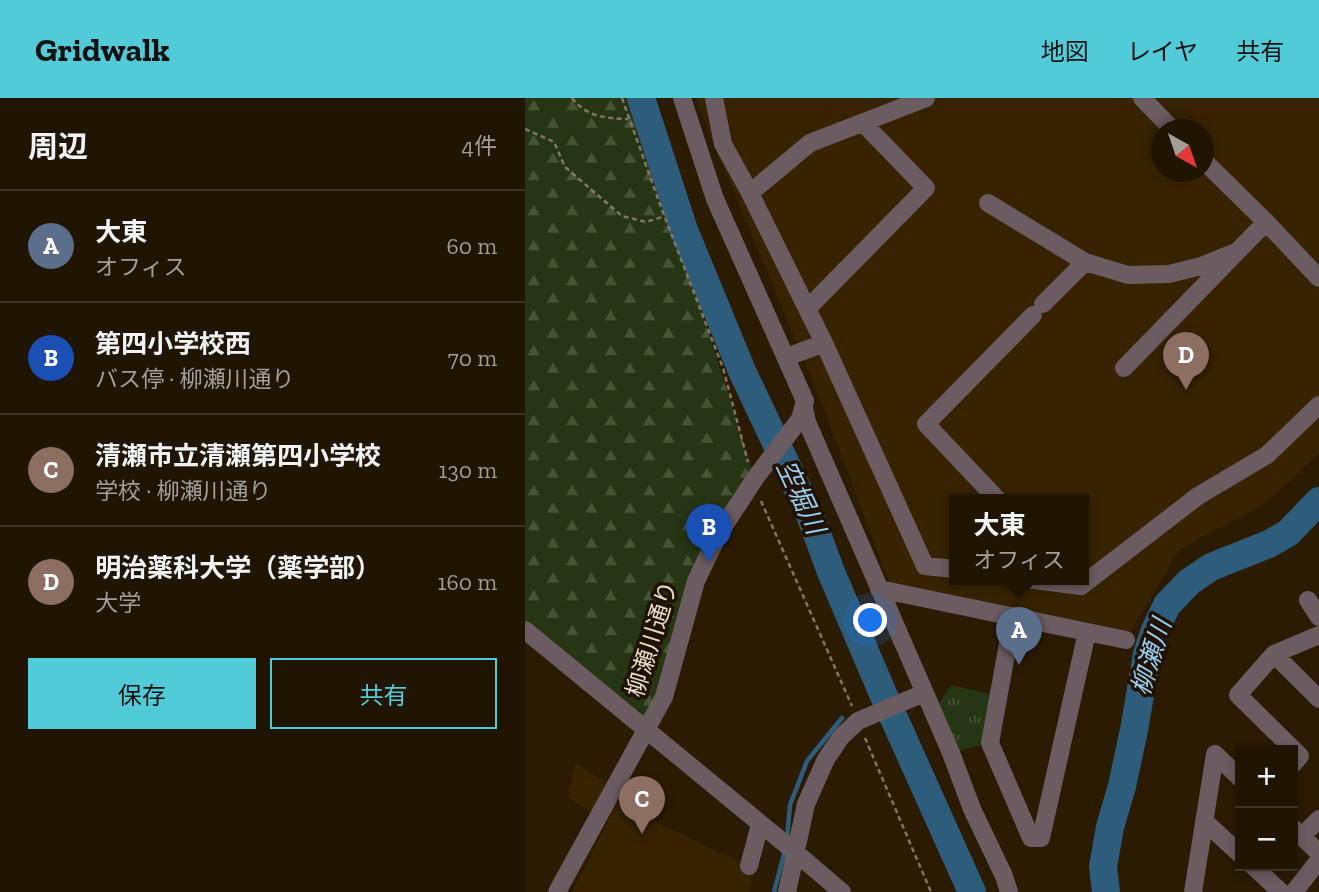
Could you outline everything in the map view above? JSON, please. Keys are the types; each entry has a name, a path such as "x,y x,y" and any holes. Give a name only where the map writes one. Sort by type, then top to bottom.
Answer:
{"street":[{"path":"682,98 715,199 805,401 802,414 1009,892"},
{"path":"714,98 723,144 808,308 925,566 949,568"},
{"path":"750,193 810,143 926,98"},
{"path":"1142,98 1162,119"},
{"path":"808,308 926,188 863,122"},
{"path":"1214,171 1319,278"},
{"path":"988,203 1084,262 1128,275 1168,274 1201,266 1238,251"},
{"path":"1124,368 1266,222"},
{"path":"992,494 926,424 1084,262"},
{"path":"787,357 824,343"},
{"path":"1089,575 1198,496 1267,455 1319,405"},
{"name":"柳瀬川通り","path":"557,892 664,697 696,581 718,535 802,414"},
{"path":"879,589 1126,640"},
{"path":"1308,600 1319,617"},
{"path":"1013,616 990,743 1031,838 1041,838 1087,632"},
{"path":"525,630 842,892"},
{"path":"1289,745 1238,695 1274,654 1319,635"},
{"path":"1274,654 1319,699"},
{"path":"787,892 789,847 827,759 841,737 858,721 923,693"},
{"path":"1193,892 1215,754 1235,773"},
{"path":"1298,831 1319,819"},
{"path":"1204,821 1235,849"},
{"path":"750,866 760,824"},
{"path":"1298,833 1319,853"},
{"path":"1300,890 1319,860"},
{"path":"1258,871 1281,892"}],"path":[{"path":"572,98 581,109 605,118 630,120"},
{"path":"622,98 723,368 755,480 931,892"},
{"path":"525,129 554,142 565,167 622,216 646,222 665,216"}],"shaded area":[{"path":"695,98 1319,98 1319,454 1263,505 1179,550 1129,635 889,583 822,404"},
{"path":"575,763 608,783 591,811 568,798"},
{"path":"617,803 755,869 749,892 572,892"}],"green space":[{"path":"525,98 634,98 752,469 718,535 646,730 525,630"},
{"path":"951,685 999,696 990,743 951,753 936,708"}],"waterway":[{"name":"空堀川","path":"641,98 684,230 742,371 810,515 831,572 884,696 972,892"},
{"name":"柳瀬川","path":"1106,892 1103,867 1110,827 1134,730 1147,654 1167,605 1189,582 1211,567 1269,544 1288,533 1319,501"},
{"path":"787,838 790,805 807,761 842,718"},
{"path":"774,892 785,850"}],"place":[{"name":"明治薬科大学（薬学部）","path":"1186,390"},
{"name":"第四小学校西","path":"709,562"},
{"name":"大東","path":"1019,665"},
{"name":"清瀬市立清瀬第四小学校","path":"642,834"}]}
